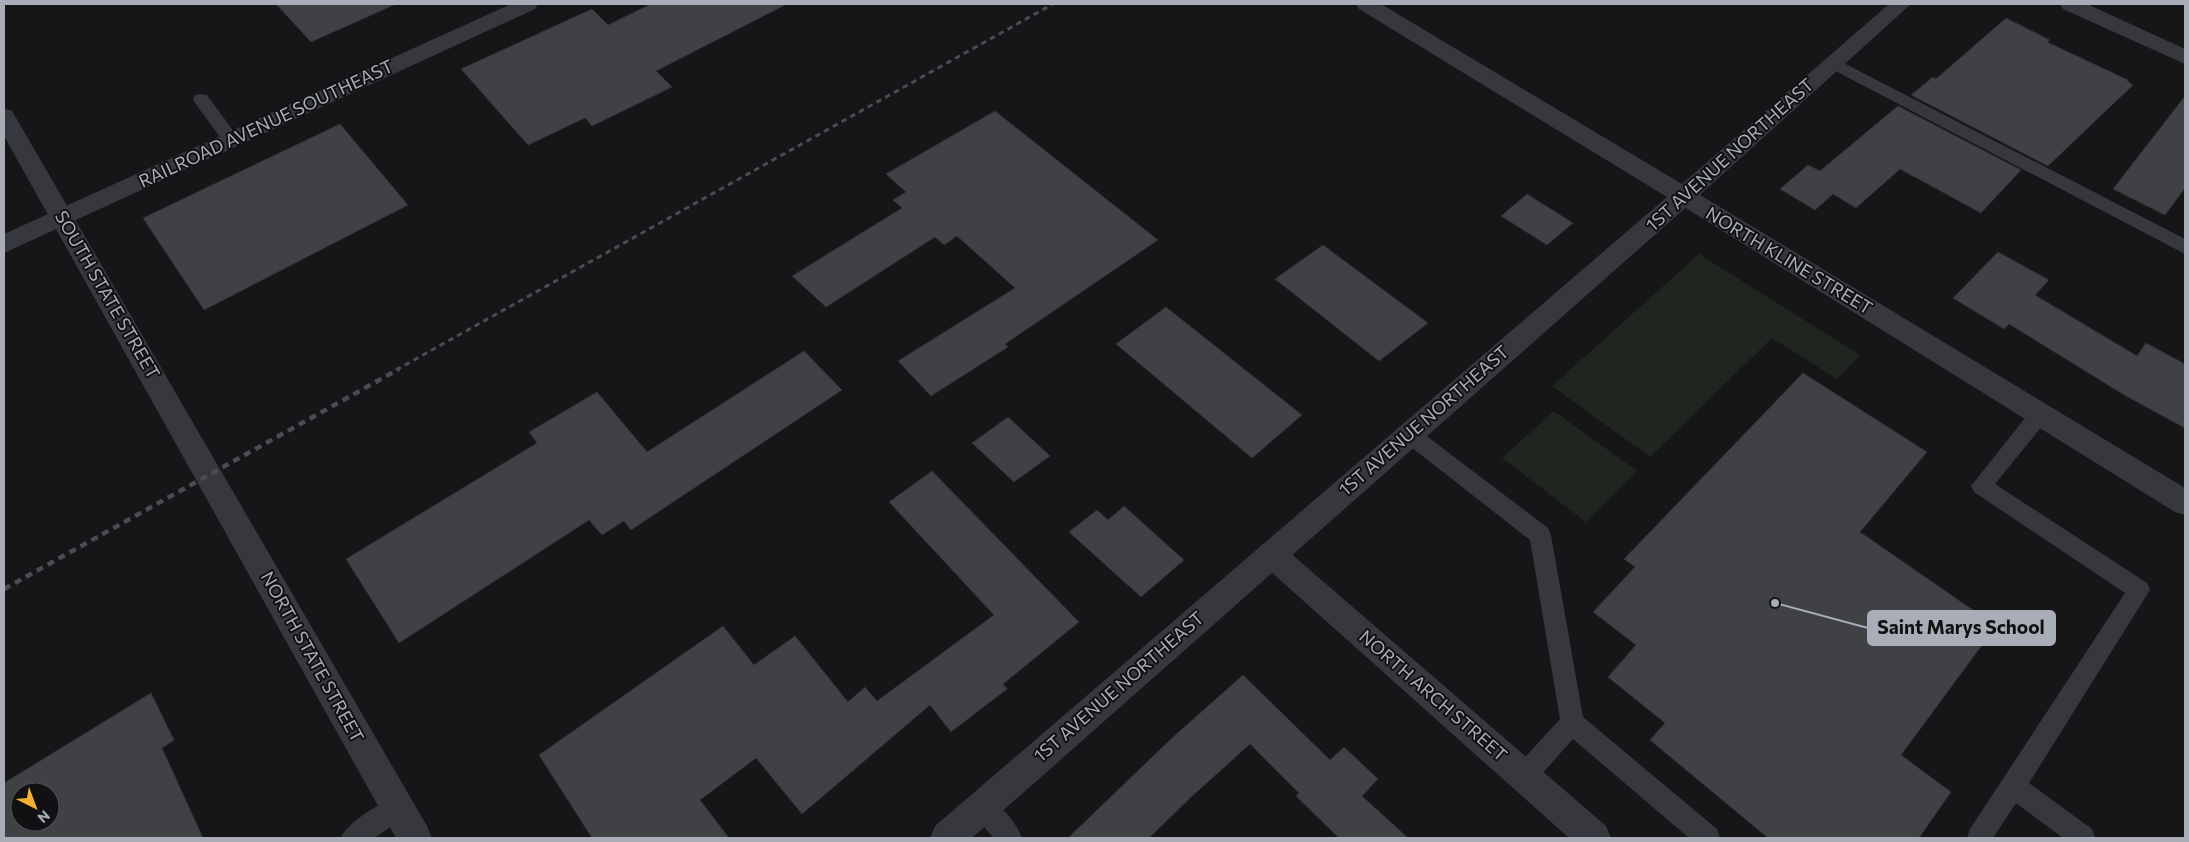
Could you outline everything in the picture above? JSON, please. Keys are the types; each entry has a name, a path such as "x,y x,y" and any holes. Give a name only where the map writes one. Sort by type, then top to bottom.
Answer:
{"street":[{"name":"RAILROAD AVENUE SOUTHEAST","path":"4,244 528,4"},
{"name":"NORTH KLINE STREET","path":"1366,4 2185,503"},
{"name":"1ST AVENUE NORTHEAST","path":"947,838 1684,196 1901,4"},
{"path":"2070,4 2185,57"},
{"name":"SOUTH STATE STREET","path":"4,116 209,474"},
{"name":"NORTH STATE STREET","path":"209,474 415,838"},
{"name":"NORTH ARCH STREET","path":"1271,554 1594,838"}],"lane":[{"path":"1834,63 2185,247"},
{"path":"201,99 231,140"},
{"path":"1979,838 2139,590 1981,486 2040,414"},
{"path":"1409,434 1540,536 1572,723 1708,838"},
{"path":"1524,776 1572,723"},
{"path":"2013,786 2083,838"},
{"path":"983,807 1010,838"},
{"path":"353,838 397,808"}],"shaded area":[{"path":"1699,254 1860,355 1837,379 1772,338 1650,457 1552,386"},
{"path":"1554,411 1637,471 1586,522 1502,458"}],"building":[{"path":"276,4 396,4 311,42"},
{"path":"651,4 787,4 656,71 672,87 592,126 585,118 528,145 461,69 592,9 608,25"},
{"path":"2006,18 2050,40 2047,42 2128,80 2133,85 2048,166 1911,95 1933,77 1936,79"},
{"path":"2185,96 2185,188 2165,215 2113,189"},
{"path":"1898,106 2021,170 1981,213 1900,169 1856,208 1833,194 1815,210 1780,189 1808,165 1820,171"},
{"path":"995,111 1158,240 1005,344 1008,347 931,396 898,361 1015,288 957,236 944,245 935,237 826,307 792,276 902,208 893,200 906,192 886,174"},
{"path":"340,124 408,205 204,310 143,218"},
{"path":"1527,194 1573,223 1547,245 1501,216"},
{"path":"1323,245 1428,323 1379,361 1275,279"},
{"path":"1998,252 2049,280 2035,295 2137,356 2146,343 2185,364 2185,428 2126,396 2009,324 2004,329 1953,298"},
{"path":"1166,307 1302,415 1252,458 1116,344"},
{"path":"804,351 842,390 631,530 624,521 602,535 589,520 399,643 346,559 537,443 529,432 597,392 647,452"},
{"path":"1803,373 1927,452 1860,532 1996,626 1901,755 1951,792 1919,838 1768,838 1650,740 1665,723 1608,677 1636,645 1593,612 1635,567 1624,559"},
{"path":"1008,417 1050,456 1014,482 972,443"},
{"path":"932,471 1079,622 1003,684 1007,689 951,732 930,705 802,814 756,758 700,800 729,838 592,838 539,755 723,626 754,665 795,636 848,702 865,687 877,701 994,615 889,502"},
{"path":"1124,506 1184,560 1141,597 1069,532 1097,510 1108,520"},
{"path":"1243,675 1330,760 1344,747 1378,779 1362,796 1408,838 1339,838 1296,796 1299,793 1250,744 1149,838 1068,838 1172,738"},
{"path":"151,693 174,740 162,748 203,838 4,838 4,783"}],"railway":[{"path":"396,370 1053,4"},
{"path":"4,589 399,369"}],"place":[{"name":"Saint Marys School","path":"1775,603"}]}
